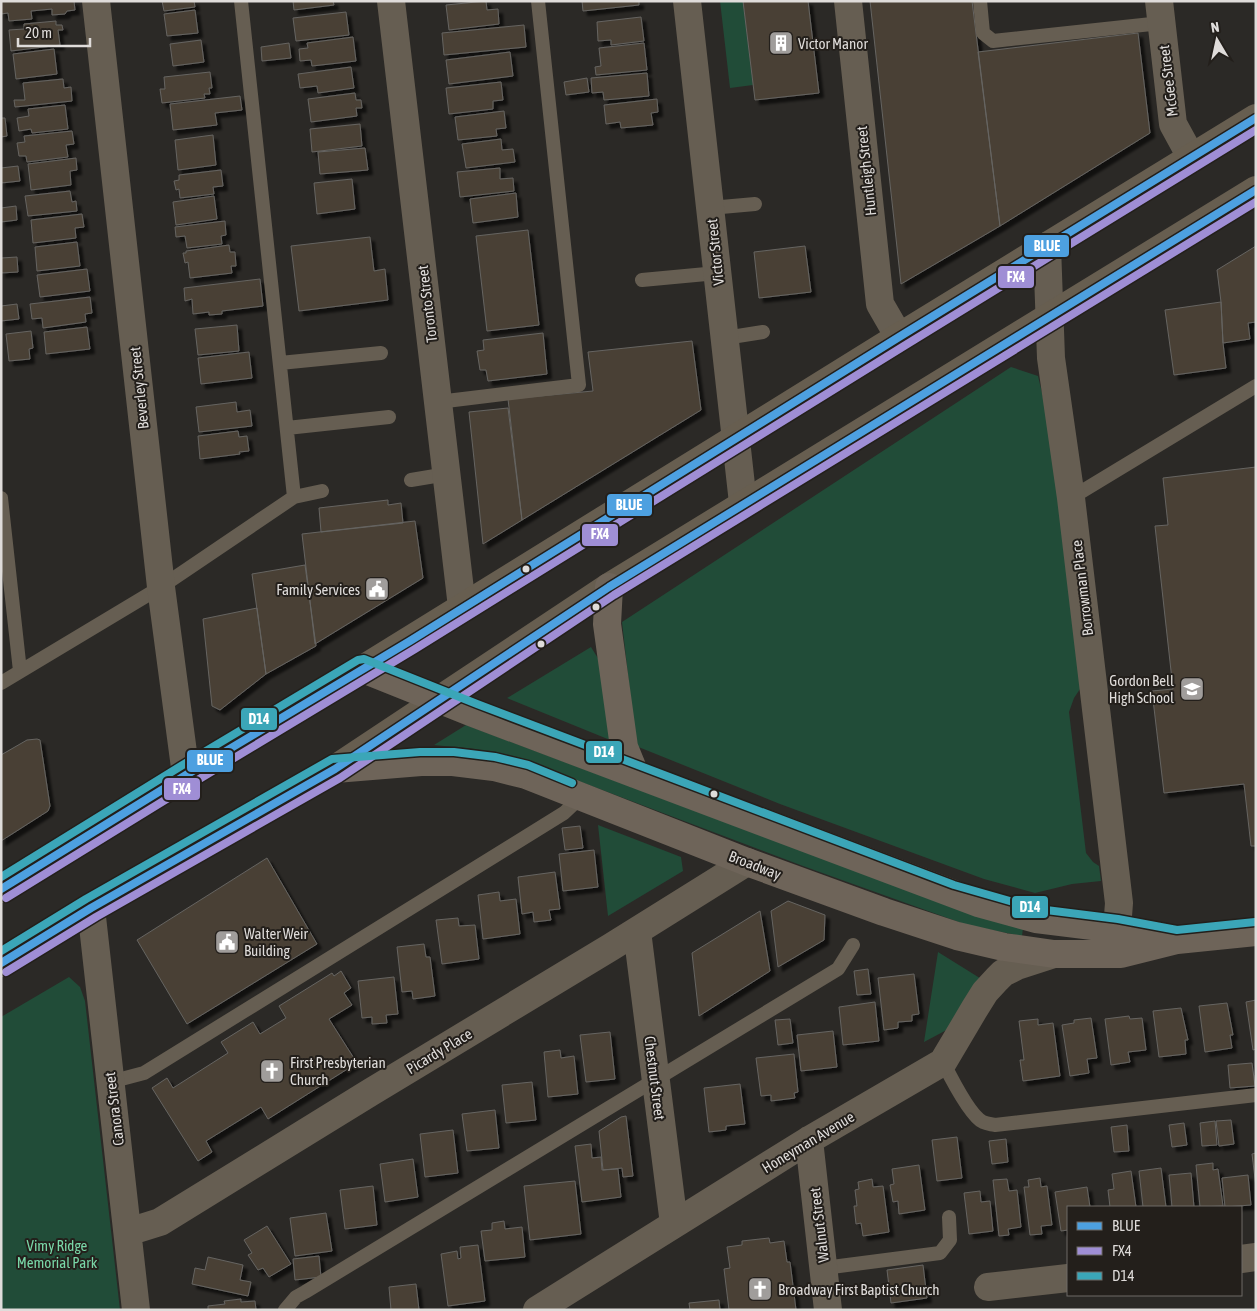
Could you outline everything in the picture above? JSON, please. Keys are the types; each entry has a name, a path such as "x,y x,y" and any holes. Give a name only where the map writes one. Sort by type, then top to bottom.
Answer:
{"highway":[{"path":"609,586 607,624 624,747 635,774"},
{"name":"Broadway","path":"364,669 440,700 978,903 1036,919 1117,929 1177,940"},
{"path":"1,889 186,775 364,669"},
{"name":"Broadway","path":"335,768 421,762 453,762 494,767 526,775 747,862 884,912 957,936 1020,950 1054,954 1121,954 1177,940 1256,932"},
{"path":"1,963 91,908 335,768"}],"main road":[{"path":"364,669 1256,118"},
{"path":"335,768 609,586 1256,190"}],"street":[{"name":"Beverley Street","path":"96,1 161,587 186,775"},
{"name":"Toronto Street","path":"391,1 462,607"},
{"name":"Victor Street","path":"687,1 743,504"},
{"name":"Huntleigh Street","path":"848,1 880,304 899,337"},
{"name":"McGee Street","path":"1160,12 1173,124 1191,157"},
{"name":"Borrowman Place","path":"1047,246 1051,358 1071,498 1119,903 1117,929"},
{"name":"Picardy Place","path":"128,1232 160,1222 747,862"},
{"name":"Canora Street","path":"91,908 136,1310"},
{"name":"Chestnut Street","path":"637,931 674,1224"},
{"name":"Honeyman Avenue","path":"537,1310 809,1140 943,1062 974,1008 985,992 1003,973 1017,966 1054,954"},
{"name":"Walnut Street","path":"809,1140 828,1310"},
{"path":"1242,1259 1256,1257"},
{"path":"988,1287 1067,1278"}],"lane":[{"path":"241,1 294,497"},
{"path":"438,402 579,385 538,1"},
{"path":"980,1 983,32 993,41 1160,12"},
{"path":"710,208 755,204"},
{"path":"642,280 717,273"},
{"path":"725,338 763,332"},
{"path":"280,363 381,352"},
{"path":"1071,498 1256,386"},
{"path":"287,428 389,417"},
{"path":"412,480 447,474"},
{"path":"1,683 161,587 294,497 322,491"},
{"path":"1,498 20,672"},
{"path":"110,1082 144,1073 564,813 581,797"},
{"path":"285,1310 296,1297 838,969 853,945"},
{"path":"943,1062 976,1116 984,1123 995,1124 1256,1095"},
{"path":"824,1268 940,1253 950,1240 949,1217"}],"green space":[{"path":"720,1 743,1 753,85 730,88"},
{"path":"1011,367 1038,376 1072,519 1080,689 1074,698 1069,712 1086,853 1099,866 1101,881 1072,884 1035,893 984,879 780,804 636,746 622,622"},
{"path":"591,647 604,668 615,742 507,698"},
{"path":"466,725 760,835 1023,928 1022,936 967,925 803,866 523,760 475,749 434,745"},
{"path":"598,825 681,857 683,871 608,916"},
{"path":"938,952 991,985 956,1025 924,1042"},
{"name":"Vimy Ridge Memorial Park","path":"69,977 80,987 85,1001 120,1310 1,1310 1,1017"}],"building":[{"path":"1,1 74,1 75,10 67,11 65,14 52,15 52,9 31,11 32,19 9,21 8,13 1,14"},
{"path":"162,1 194,1 195,7 164,11"},
{"path":"293,1 333,1 334,5 294,10"},
{"path":"486,1 487,10 498,9 499,24 449,30 446,5"},
{"path":"582,1 639,1 639,5 583,11"},
{"name":"Victor Manor","path":"743,1 808,1 819,93 755,100"},
{"path":"870,1 972,1 1000,226 901,284"},
{"path":"195,10 198,33 167,36 164,14"},
{"path":"346,12 349,35 296,41 293,18"},
{"path":"641,17 644,41 611,45 611,40 598,41 597,22"},
{"path":"56,21 56,25 62,25 63,30 58,30 60,45 11,51 9,30 24,29 24,24"},
{"path":"524,25 526,47 444,55 442,33"},
{"path":"1138,33 1150,133 1000,226 978,52"},
{"path":"353,37 356,61 312,66 311,60 300,61 299,49 308,48 307,43"},
{"path":"201,40 204,62 173,66 170,44"},
{"path":"289,43 291,58 262,61 261,47"},
{"path":"644,43 647,70 596,75 595,67 601,66 599,48"},
{"path":"54,49 57,74 16,79 13,54"},
{"path":"510,52 513,76 449,84 446,60"},
{"path":"351,67 354,88 318,93 317,86 300,88 298,74"},
{"path":"210,72 212,88 209,88 210,94 204,94 205,98 162,103 160,89 165,89 164,77"},
{"path":"647,73 649,96 604,100 603,92 592,93 591,78"},
{"path":"587,78 589,92 566,95 564,82"},
{"path":"63,79 64,88 71,87 72,101 15,107 14,100 25,100 23,83"},
{"path":"501,82 503,100 493,101 493,109 449,114 446,88"},
{"path":"355,93 356,100 361,100 362,108 356,108 357,116 311,122 308,99"},
{"path":"240,96 242,110 215,113 217,125 173,130 170,104"},
{"path":"657,99 658,112 651,113 653,125 621,128 620,122 606,124 604,105"},
{"path":"65,105 68,129 32,133 31,129 19,131 17,118 29,116 28,109"},
{"path":"504,111 506,128 496,129 497,136 458,140 455,117"},
{"path":"1,118 5,118 7,136 1,137"},
{"path":"360,124 362,146 312,152 310,129"},
{"path":"72,131 74,144 66,145 68,157 27,162 26,156 19,156 17,143 25,142 24,136"},
{"path":"213,135 216,165 178,170 175,140"},
{"path":"501,139 502,150 513,149 515,162 466,168 462,144"},
{"path":"365,148 368,170 320,174 318,152"},
{"path":"76,158 77,170 70,171 71,185 31,190 28,164"},
{"path":"18,166 20,181 1,183 1,168"},
{"path":"500,168 500,179 513,178 514,191 460,197 457,172"},
{"path":"221,170 223,186 213,187 214,194 180,198 179,189 176,190 174,181 179,180 179,175"},
{"path":"352,179 355,209 317,214 314,183"},
{"path":"70,191 72,202 76,201 77,211 28,216 25,196"},
{"path":"516,193 518,217 473,223 470,199"},
{"path":"214,196 217,219 176,225 173,202"},
{"path":"16,206 17,220 1,222 1,208"},
{"path":"82,214 84,227 75,228 76,238 33,243 31,220"},
{"path":"225,221 226,235 221,236 222,244 187,248 185,236 176,237 175,227"},
{"path":"528,230 539,325 487,331 476,236"},
{"path":"370,237 374,271 385,269 388,300 299,311 291,246"},
{"path":"77,242 80,266 37,271 35,247"},
{"path":"229,245 230,252 235,252 236,266 231,266 232,273 190,278 188,262 185,263 183,253"},
{"path":"805,246 811,292 759,298 754,252"},
{"path":"1256,246 1256,322 1248,323 1250,339 1223,343 1217,270"},
{"path":"17,257 18,272 1,273 1,258"},
{"path":"87,269 90,291 40,297 37,275"},
{"path":"260,279 263,306 222,311 222,314 209,315 209,312 193,314 192,299 185,301 184,288"},
{"path":"90,297 92,313 85,314 86,322 43,328 42,318 32,319 30,304"},
{"path":"1221,302 1226,368 1174,375 1165,310"},
{"path":"17,304 19,319 1,321 1,306"},
{"path":"237,325 239,351 198,355 195,329"},
{"path":"87,327 90,349 46,354 44,332"},
{"path":"31,331 33,348 29,349 30,359 9,361 6,334"},
{"path":"543,333 547,374 488,381 486,370 480,370 477,351 484,350 483,340"},
{"path":"692,341 701,410 522,520 508,399 593,391 588,352"},
{"path":"249,352 252,378 201,384 198,358"},
{"path":"236,402 237,412 250,410 252,426 199,432 196,407"},
{"path":"508,408 522,520 483,544 469,412"},
{"path":"238,431 239,437 247,436 249,451 239,452 240,454 200,459 198,436"},
{"path":"1256,467 1256,846 1251,846 1244,784 1164,793 1152,691 1173,689 1155,526 1168,525 1163,478"},
{"path":"388,500 388,505 401,503 403,523 321,532 319,508"},
{"path":"415,521 423,578 315,644 302,534"},
{"path":"305,565 316,646 266,674 252,574"},
{"path":"257,608 266,674 220,710 212,706 203,619"},
{"path":"27,740 40,740 50,806 48,811 1,841 1,755"},
{"path":"580,826 583,848 565,850 562,828"},
{"path":"594,850 598,887 563,891 559,854"},
{"name":"Walter Weir Building","path":"267,858 317,944 187,1024 137,940"},
{"path":"555,872 560,909 549,910 551,920 534,922 533,912 522,914 518,877"},
{"path":"499,892 500,901 516,899 520,934 483,939 478,895"},
{"path":"788,901 825,915 824,940 778,967 771,911"},
{"path":"760,911 770,971 699,1016 692,953"},
{"path":"458,918 459,926 475,925 479,959 442,964 436,920"},
{"path":"424,944 426,957 430,957 435,996 413,999 412,991 402,992 397,947"},
{"path":"868,969 871,994 857,995 854,971"},
{"name":"First Presbyterian Church","path":"341,971 351,988 344,993 352,1005 329,1019 357,1063 268,1119 261,1107 206,1141 212,1152 198,1161 152,1088 167,1078 173,1088 228,1053 221,1042 253,1022 260,1034 286,1018 279,1006 332,973 334,976"},
{"path":"914,974 919,1014 912,1015 912,1021 898,1022 898,1028 884,1030 878,978"},
{"path":"394,977 398,1014 386,1015 387,1023 372,1024 372,1017 362,1018 358,981"},
{"path":"1256,1000 1256,1049 1253,1050 1246,1002"},
{"path":"875,1002 879,1041 843,1045 839,1007"},
{"path":"1227,1003 1233,1035 1230,1035 1232,1048 1205,1052 1199,1006"},
{"path":"1181,1008 1188,1040 1185,1040 1186,1054 1159,1057 1153,1011"},
{"path":"1129,1016 1130,1019 1142,1018 1146,1050 1128,1052 1130,1062 1111,1065 1105,1019"},
{"path":"1091,1018 1097,1058 1087,1059 1089,1073 1070,1076 1062,1025 1074,1023 1074,1020"},
{"path":"790,1019 793,1043 778,1045 775,1020"},
{"path":"1038,1019 1038,1025 1053,1023 1060,1076 1023,1081 1020,1060 1024,1060 1019,1021"},
{"path":"833,1031 837,1067 801,1071 797,1035"},
{"path":"610,1032 615,1079 586,1082 580,1035"},
{"path":"560,1050 561,1058 574,1056 578,1094 548,1097 544,1052"},
{"path":"794,1054 798,1092 794,1093 795,1098 771,1101 771,1095 761,1096 756,1058"},
{"path":"1252,1063 1255,1086 1230,1088 1228,1065"},
{"path":"532,1082 536,1120 506,1123 502,1085"},
{"path":"740,1084 745,1124 726,1126 726,1130 709,1132 704,1088"},
{"path":"495,1110 499,1148 467,1151 462,1114"},
{"path":"626,1116 633,1176 623,1177 622,1168 603,1170 599,1131 621,1117"},
{"path":"1231,1120 1234,1144 1219,1146 1216,1121"},
{"path":"1215,1121 1217,1145 1202,1146 1200,1123"},
{"path":"1184,1123 1187,1145 1172,1147 1169,1125"},
{"path":"1127,1125 1129,1151 1114,1152 1111,1127"},
{"path":"453,1130 458,1173 425,1177 420,1134"},
{"path":"957,1137 962,1178 937,1181 932,1140"},
{"path":"1006,1139 1008,1162 992,1164 989,1141"},
{"path":"591,1144 592,1158 601,1157 602,1170 618,1169 621,1197 582,1202 575,1146"},
{"path":"1256,1153 1256,1187 1252,1154"},
{"path":"413,1159 418,1197 385,1202 380,1164"},
{"path":"1213,1163 1213,1170 1218,1169 1223,1206 1200,1206 1196,1165"},
{"path":"919,1165 925,1210 899,1214 898,1201 893,1202 890,1185 894,1184 892,1169"},
{"path":"1161,1168 1166,1206 1143,1206 1139,1171"},
{"path":"1131,1171 1136,1206 1110,1206 1108,1190 1114,1189 1112,1174"},
{"path":"1191,1173 1194,1206 1172,1206 1169,1175"},
{"path":"1248,1175 1251,1205 1225,1206 1222,1178"},
{"path":"1040,1178 1041,1187 1047,1186 1052,1225 1041,1226 1042,1234 1030,1235 1024,1187 1029,1187 1028,1180"},
{"path":"872,1179 873,1187 883,1186 889,1232 863,1236 861,1223 856,1224 854,1206 857,1206 855,1190 859,1189 858,1182"},
{"path":"1007,1179 1009,1191 1017,1190 1021,1227 1008,1229 1009,1235 999,1236 993,1180"},
{"path":"575,1181 581,1234 530,1240 524,1186"},
{"path":"373,1186 377,1225 345,1229 340,1190"},
{"path":"1087,1187 1090,1206 1067,1206 1067,1230 1061,1231 1055,1192"},
{"path":"980,1191 981,1202 990,1201 993,1231 969,1234 964,1193"},
{"path":"326,1213 332,1251 295,1256 290,1218"},
{"path":"504,1221 505,1229 522,1227 525,1257 485,1261 481,1231 492,1230 492,1223"},
{"path":"267,1226 291,1264 269,1277 263,1268 258,1270 248,1255 252,1253 244,1240"},
{"name":"Broadway First Baptist Church","path":"769,1238 770,1243 784,1241 787,1262 790,1262 796,1310 729,1310 724,1269 730,1268 727,1247 742,1245 742,1241"},
{"path":"478,1245 485,1301 448,1306 441,1254 457,1251 458,1259 461,1258 460,1247"},
{"path":"319,1256 321,1277 295,1280 293,1259"},
{"path":"208,1257 243,1265 240,1280 251,1282 248,1296 192,1284 195,1268 205,1270"},
{"path":"923,1265 927,1298 891,1303 887,1270"},
{"path":"416,1284 419,1310 391,1310 389,1287"},
{"path":"241,1299 241,1302 255,1301 256,1310 208,1310 208,1306 225,1304 224,1301"},
{"path":"719,1300 720,1310 690,1310 689,1303"}],"transit line":[{"name":"BLUE","path":"1,889 186,775 410,641 1256,118"},
{"name":"FX4","path":"6,898 415,649 1256,130"},
{"name":"BLUE","path":"1,963 91,908 335,769 609,587 1256,190"},
{"name":"FX4","path":"6,972 96,917 340,778 614,595 1256,202"},
{"name":"D14","path":"1,877 181,766 358,660 364,659 477,704 954,885 1038,909 1118,919 1177,930 1255,922"},
{"name":"D14","path":"1,951 86,899 332,759 420,752 454,752 495,757 528,765 572,783"}],"place":[{"name":"Victor Manor","path":"781,43"},
{"name":"Family Services","path":"377,589"},
{"name":"Gordon Bell High School","path":"1192,689"},
{"name":"Walter Weir Building","path":"227,942"},
{"name":"First Presbyterian Church","path":"272,1071"},
{"name":"Broadway First Baptist Church","path":"760,1289"}]}
